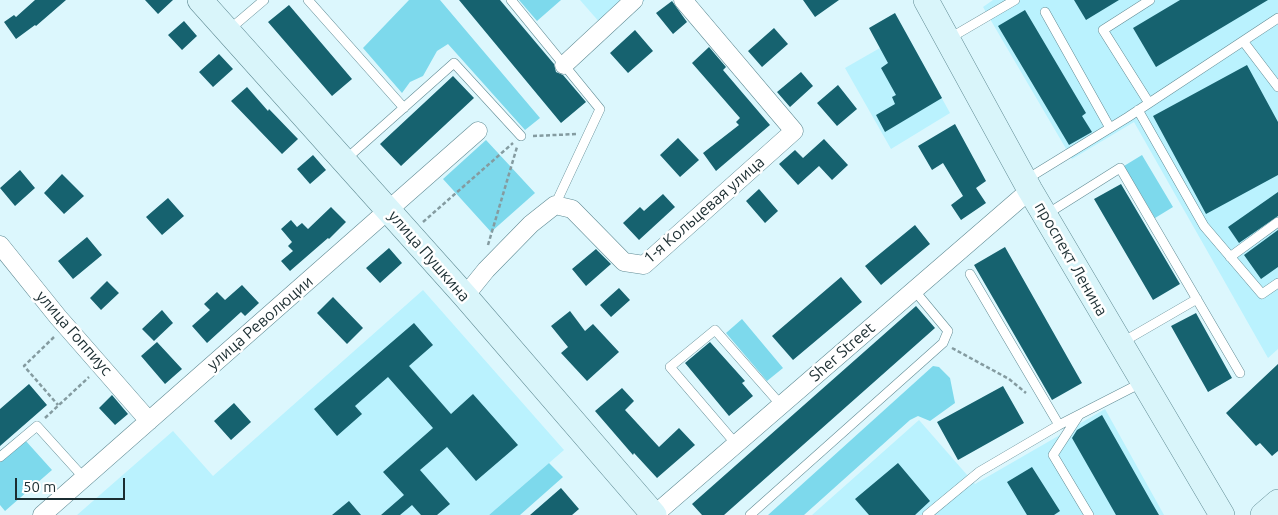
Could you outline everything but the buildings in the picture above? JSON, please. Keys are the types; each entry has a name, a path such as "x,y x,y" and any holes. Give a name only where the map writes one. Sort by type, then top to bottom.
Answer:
{"street":[{"name":"улица Пушкина","path":"200,0 465,296 654,515"},
{"path":"564,65 634,0"},
{"name":"1-я Кольцевая улица","path":"555,206 572,209 624,262 644,265 794,131 683,0"},
{"name":"проспект Ленина","path":"926,0 1027,185 1222,515"},
{"name":"улица Революции","path":"42,515 478,131"},
{"name":"Sher Street","path":"654,515 914,290 1027,185"},
{"path":"465,296 486,270 531,224 555,206"},
{"name":"улица Гоппиус","path":"0,245 66,326 149,421"},
{"path":"1263,515 1278,502"}],"lane":[{"path":"227,31 264,0"},
{"path":"308,0 404,108"},
{"path":"511,0 600,109 555,206"},
{"path":"947,40 1015,0"},
{"path":"1149,103 1103,30 1150,0"},
{"path":"1045,12 1110,128"},
{"path":"1027,185 1278,18"},
{"path":"1243,41 1278,88"},
{"path":"344,161 454,63 521,136"},
{"path":"1138,110 1204,226 1262,294 1278,283"},
{"path":"1045,215 1120,168 1240,373"},
{"path":"1230,256 1278,222"},
{"path":"970,274 1059,425"},
{"path":"750,515 943,343 948,331 914,290"},
{"path":"1120,343 1197,299"},
{"path":"736,444 670,367 715,330 781,406"},
{"path":"927,515 979,472 1059,425 1143,382"},
{"path":"1080,415 1053,455 1089,515"},
{"path":"0,458 37,426 84,478"}],"path":[{"path":"423,222 521,136 589,133"},
{"path":"486,249 521,136"},
{"path":"58,405 24,366 66,326"},
{"path":"943,343 1009,379 1053,414"},
{"path":"37,426 102,365"}],"shaded area":[{"path":"409,0 440,0 540,118 525,130 448,44 437,51 423,76 410,82 402,93 363,48"},
{"path":"519,0 561,0 537,21"},
{"path":"580,0 645,0 608,32"},
{"path":"993,0 1278,0 1278,349 1268,358 1134,122 1072,159 983,7"},
{"path":"906,33 950,113 891,149 845,68"},
{"path":"486,140 535,193 491,232 443,179"},
{"path":"1142,155 1173,207 1155,218 1124,166"},
{"path":"423,290 564,450 489,515 77,515 173,431 213,476"},
{"path":"742,319 783,368 767,381 726,333"},
{"path":"933,366 939,367 950,378 955,403 930,421 918,416 910,420 804,515 768,515"},
{"path":"1105,409 1164,515 812,515 919,420 975,484"},
{"path":"25,440 52,470 5,511 0,505 0,461"},
{"path":"549,463 563,477 520,515 489,515"}]}
